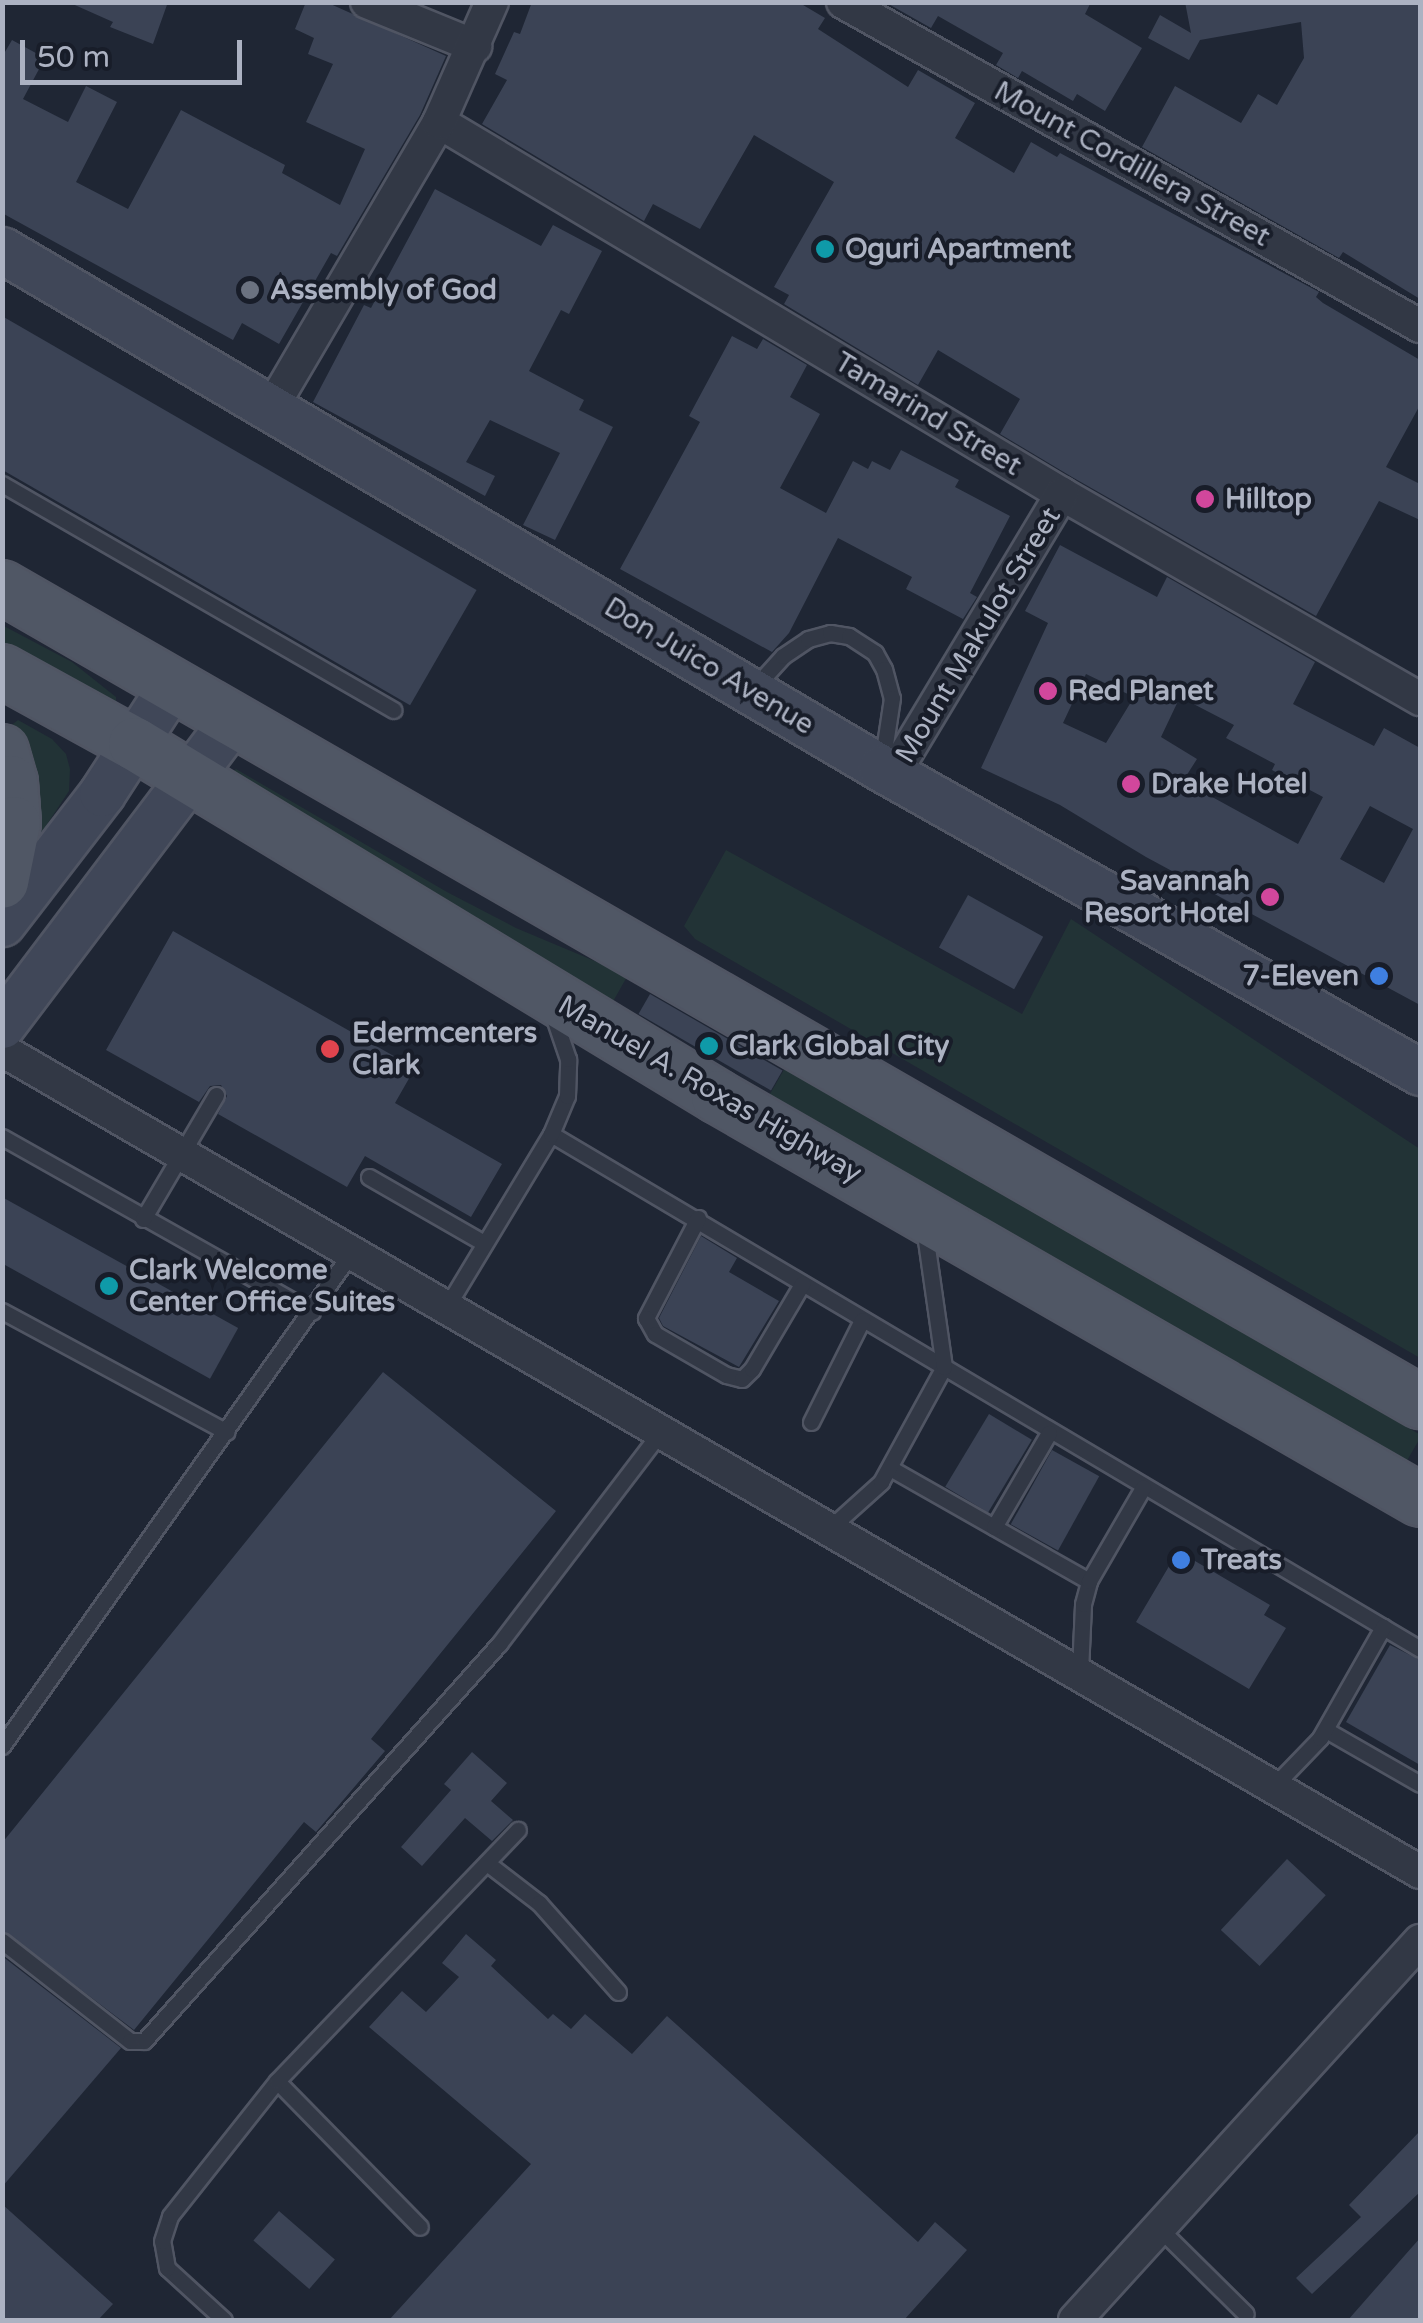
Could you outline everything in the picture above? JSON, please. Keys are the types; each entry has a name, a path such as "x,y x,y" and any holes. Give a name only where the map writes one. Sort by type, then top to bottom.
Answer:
{"main road":[{"name":"Don Juico Avenue","path":"2,250 887,772 1420,1072"},
{"path":"2,587 1420,1402"},
{"name":"Manuel A. Roxas Highway","path":"2,671 135,744 546,994 1420,1500"},
{"path":"2,923 135,744 172,685"},
{"path":"2,1024 192,778 232,720"},
{"path":"2,751 12,782 14,822 2,882"}],"street":[{"path":"368,2 475,46"},
{"path":"272,407 439,122 492,2"},
{"name":"Mount Cordillera Street","path":"844,2 1420,326"},
{"name":"Tamarind Street","path":"439,122 1062,494 1420,699"},
{"name":"Mount Makulot Street","path":"887,772 1062,494"},
{"path":"2,1050 660,1433 1080,1670 1271,1789 1420,1872"},
{"path":"1075,2320 1420,1940"}],"lane":[{"path":"2,484 394,710"},
{"path":"751,691 783,656 808,640 830,632 849,636 875,653 892,698 887,772"},
{"path":"446,1308 552,1134 568,1096 570,1073 546,994"},
{"path":"143,1219 216,1095"},
{"path":"552,1134 1420,1649"},
{"path":"2,1137 312,1312"},
{"path":"369,1178 484,1243"},
{"path":"830,1528 873,1490 890,1468 944,1367 921,1210"},
{"path":"698,1218 646,1318 655,1334 726,1375 742,1379 802,1284"},
{"path":"2,1746 351,1253"},
{"path":"2,1312 227,1432"},
{"path":"811,1422 862,1320"},
{"path":"994,1527 1049,1432"},
{"path":"2,1941 130,2040 144,2041 499,1644 660,1433"},
{"path":"890,1468 1090,1581"},
{"path":"1080,1670 1083,1604 1090,1581 1144,1488"},
{"path":"1271,1789 1326,1730 1383,1628"},
{"path":"1326,1730 1420,1784"},
{"path":"224,2320 168,2268 162,2241 170,2216 277,2081 518,1830"},
{"path":"487,1863 539,1903 618,1992"},
{"path":"277,2081 420,2226"},
{"path":"1159,2228 1246,2314"}],"shaded area":[{"path":"2,625 72,662 116,697 116,705 3,647"},
{"path":"18,720 52,739 66,754 70,769 69,791 34,844 9,727"},
{"path":"236,769 447,892 516,928 628,975 611,1005 228,775"},
{"path":"726,850 1022,1014 1071,919 1420,1149 1420,1358 695,939 684,926"},
{"path":"785,1068 1420,1435 1405,1464 768,1097"}],"building":[{"path":"68,2 168,2 153,44 110,27 113,22"},
{"path":"306,2 326,2 446,56 420,115 337,256 331,253 279,344 242,323 233,340 2,213 2,57 12,40 45,58 23,99 68,122 86,86 117,102 76,182 128,209 181,110 285,165 282,173 340,205 365,149 306,122 333,64 308,54 314,38 295,29"},
{"path":"532,2 798,2 825,18 818,29 908,87 918,70 975,103 955,138 1014,173 1031,142 1057,157 1060,153 1319,292 1316,297 1323,303 1420,360 1420,405 1386,467 1420,484 1420,520 1379,501 1316,616 1072,477 1000,434 1020,399 938,350 918,385 784,304 789,295 774,287 834,182 754,135 700,229 653,204 644,221 482,124 507,80 495,74 514,32 520,34"},
{"path":"885,2 1091,2 1085,14 1142,48 1105,111 1077,94 1073,101 1022,71 1018,78 996,65 1003,53 938,16 931,28"},
{"path":"1185,2 1420,2 1420,299 1343,252 1339,258 1142,147 1175,86 1241,123 1258,94 1277,105 1304,58 1301,22 1200,40 1189,60 1148,38 1160,15 1191,33"},
{"path":"435,189 541,246 553,225 602,251 569,314 561,310 529,371 584,400 579,410 613,427 555,540 523,525 560,453 490,420 466,462 495,476 485,496 313,402 364,305 371,308"},
{"path":"2,316 477,590 410,705 2,470"},
{"path":"732,336 757,349 763,339 807,365 790,397 820,414 780,488 826,513 853,461 868,469 872,461 890,470 901,450 959,480 955,487 1010,516 970,593 977,597 963,619 906,589 912,577 838,538 789,633 772,652 620,569 700,422 689,416"},
{"path":"1060,545 1157,597 1167,577 1315,662 1293,704 1374,746 1384,728 1420,748 1420,1005 1146,857 1060,805 981,768 1048,623 1025,611","holes":["1086,674 1134,697 1106,743 1063,723","1180,697 1234,725 1226,738 1275,764 1272,770 1323,797 1298,844 1183,781 1197,759 1161,737","1370,806 1413,829 1384,883 1340,859"]},
{"path":"968,895 1043,937 1014,989 939,947"},
{"path":"173,931 415,1068 395,1103 502,1164 471,1217 365,1156 347,1187 218,1114 227,1096 221,1085 210,1086 199,1102 106,1050"},
{"path":"650,994 783,1070 771,1090 638,1014"},
{"name":"Clark Welcome Center Office Suites","path":"2,1197 238,1328 210,1379 2,1263"},
{"path":"701,1236 737,1258 729,1272 779,1301 739,1367 663,1326 659,1318"},
{"path":"383,1372 556,1511 371,1739 385,1751 316,1832 304,1822 134,2030 2,1930 2,1843"},
{"path":"989,1414 1032,1440 988,1513 945,1487"},
{"path":"1052,1450 1099,1476 1058,1551 1011,1524"},
{"path":"1178,1551 1270,1605 1264,1615 1286,1628 1249,1689 1136,1622"},
{"path":"1390,1645 1420,1660 1420,1765 1346,1722"},
{"path":"472,1752 507,1783 491,1801 513,1820 492,1841 465,1818 422,1866 401,1847 451,1790 444,1784"},
{"path":"1287,1859 1326,1895 1260,1966 1221,1930"},
{"path":"466,1934 496,1960 491,1966 548,2019 553,2014 571,2029 585,2014 632,2054 667,2016 918,2242 935,2222 967,2250 904,2320 389,2320 531,2164 369,2027 402,1991 426,2012 459,1977 442,1963"},
{"path":"2,1956 121,2048 2,2187"},
{"path":"1420,2131 1420,2192 1312,2294 1296,2278 1361,2217 1349,2205"},
{"path":"2,2204 113,2304 98,2320 2,2320"},
{"path":"279,2211 335,2260 309,2289 253,2240"},
{"path":"1420,2238 1420,2320 1348,2320"}],"place":[{"name":"Oguri Apartment","path":"825,249"},
{"name":"Assembly of God","path":"250,290"},
{"name":"Hilltop","path":"1205,499"},
{"name":"Red Planet","path":"1048,691"},
{"name":"Drake Hotel","path":"1131,784"},
{"name":"Savannah Resort Hotel","path":"1270,897"},
{"name":"7-Eleven","path":"1379,976"},
{"name":"Clark Global City","path":"709,1046"},
{"name":"Edermcenters Clark","path":"330,1049"},
{"name":"Clark Welcome Center Office Suites","path":"109,1286"},
{"name":"Treats","path":"1181,1560"}]}
